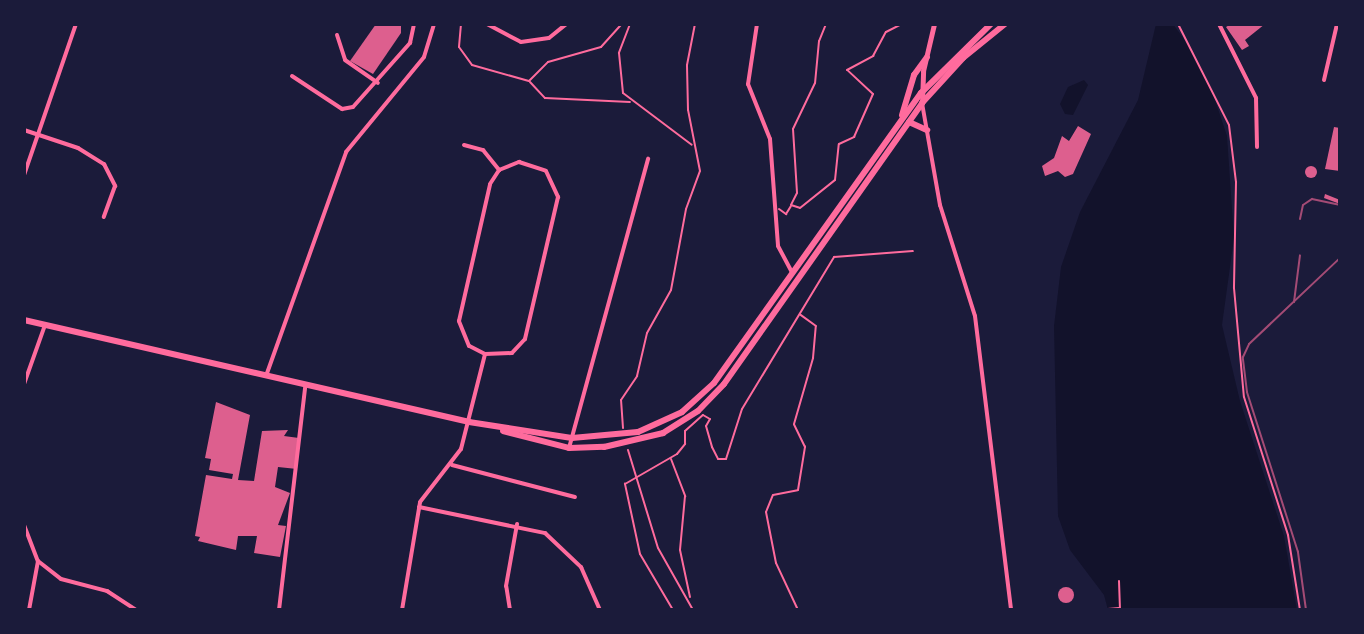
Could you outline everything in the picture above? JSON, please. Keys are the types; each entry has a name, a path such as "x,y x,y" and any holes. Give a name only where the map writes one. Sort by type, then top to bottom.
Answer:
{"main road":[{"path":"922,103 921,93 934,24"},
{"path":"24,320 266,376 305,388 469,422 569,448 637,441 698,411 724,384 921,93 991,24"},
{"path":"469,422 572,438 638,432 682,412 714,383 904,122 963,58 1005,24"},
{"path":"904,122 914,75 927,57"},
{"path":"904,122 927,130"}],"street":[{"path":"24,175 76,24"},
{"path":"292,76 342,109 364,100 410,43 414,24"},
{"path":"266,376 346,152 424,57 434,24"},
{"path":"487,24 521,42 549,38 566,24"},
{"path":"757,24 748,84 770,139 778,209 779,252 792,272"},
{"path":"1219,24 1256,98 1257,147"},
{"path":"1324,80 1337,24"},
{"path":"337,35 345,60 378,83"},
{"path":"922,103 940,205 975,316 1011,610"},
{"path":"24,130 78,148 104,164 115,186 104,217"},
{"path":"464,145 483,150 499,170"},
{"path":"569,448 648,159"},
{"path":"512,163 534,163 551,176 558,197 525,339 512,353 485,354 469,346 459,321 490,184 499,170 512,163"},
{"path":"24,384 45,325"},
{"path":"402,610 419,507 430,486 452,465 469,422 485,354"},
{"path":"279,610 304,432 305,388"},
{"path":"452,465 575,497"},
{"path":"419,507 517,524 545,533 570,553 600,610"},
{"path":"510,610 506,586 517,524"},
{"path":"25,530 38,561 61,579 107,591 136,610"},
{"path":"29,610 38,561"}],"path":[{"path":"461,24 459,47 472,65 529,81"},
{"path":"529,81 548,62 601,47 622,24"},
{"path":"630,24 618,71 623,93 693,145"},
{"path":"622,424 621,400 637,376 647,333 671,290 686,209 700,171 693,145 687,65 695,24"},
{"path":"778,209 786,214 797,193 793,129 815,83 819,41 826,24"},
{"path":"791,205 809,204 835,180 839,144 854,137 873,94 847,70 873,56 886,32 902,24"},
{"path":"1178,24 1229,125 1236,182 1234,288 1244,397 1288,535 1300,610"},
{"path":"529,81 533,91 545,98 603,104 632,101"},
{"path":"673,610 640,554 623,489 670,458 685,444 685,431 703,415 710,419 706,426 718,459 726,459 742,409 823,272 842,253 913,251"},
{"path":"798,610 776,563 766,512 773,495 798,490 805,447 794,424 813,358 816,326 800,315"},
{"path":"629,453 635,481 658,548 690,598"},
{"path":"670,458 685,496 680,550 693,610"},
{"path":"1108,609 1120,609 1119,581"}],"shaded area":[{"path":"1156,24 1173,24 1186,42 1211,88 1227,136 1234,238 1222,325 1240,401 1284,536 1297,610 1108,610 1104,595 1070,550 1058,516 1054,326 1061,267 1080,212 1138,100"},
{"path":"1084,80 1088,85 1073,115 1065,114 1060,104 1068,87"}],"building":[{"path":"376,24 401,24 401,33 373,74 350,61"},
{"path":"1231,24 1265,24 1245,40 1249,46 1242,50 1226,27"},
{"path":"1078,126 1091,134 1073,174 1065,177 1058,171 1045,176 1042,166 1054,158 1062,136 1069,141"},
{"path":"1334,127 1340,128 1340,171 1325,169"},
{"path":"1306,167 1316,167 1316,177 1306,177"},
{"path":"1325,194 1340,200 1340,204 1324,198"},
{"path":"216,402 250,415 238,480 254,481 262,431 288,430 284,436 299,438 297,469 278,467 275,487 290,493 278,525 286,526 280,557 254,553 257,536 238,536 236,550 198,541 200,537 195,536 206,475 232,479 233,474 209,470 211,459 205,458"},
{"path":"1063,587 1069,587 1074,595 1072,601 1063,603 1058,598 1058,592"}],"railway":[{"path":"1300,219 1303,205 1312,199 1340,205"},
{"path":"1294,302 1300,255"},
{"path":"1306,610 1298,552 1247,392 1243,357 1249,344 1340,258"}]}
